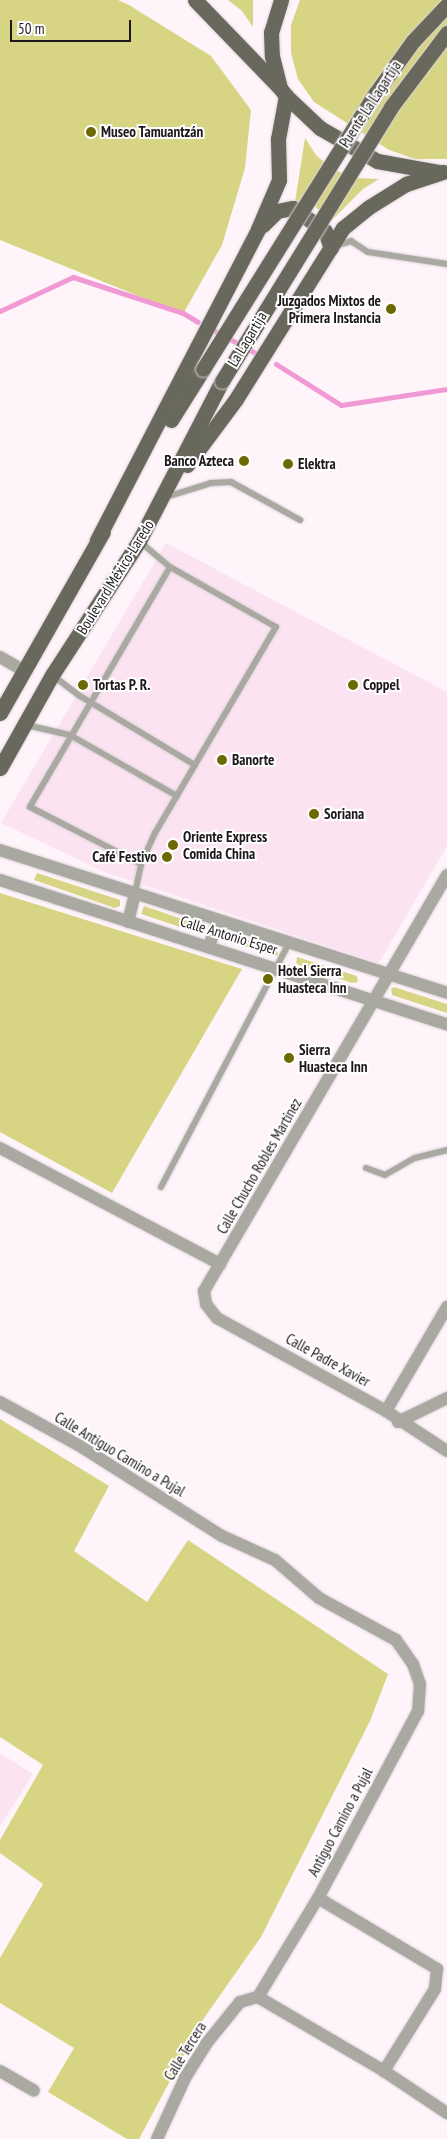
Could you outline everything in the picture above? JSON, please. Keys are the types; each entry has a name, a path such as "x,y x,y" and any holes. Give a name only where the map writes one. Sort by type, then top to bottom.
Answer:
{"main road":[{"path":"195,0 320,128 377,161 445,172"},
{"path":"97,540 258,229 279,180 278,139 283,92 272,56 271,32 281,0"},
{"name":"Puente La Lagartija","path":"303,210 375,94 413,41 447,5"},
{"name":"Puente La Lagartija","path":"319,219 391,107 447,33"},
{"path":"162,498 236,399 343,228 369,207 406,184 445,172"},
{"path":"258,229 277,211 293,208 325,231 331,248"},
{"name":"La Lagartija","path":"204,369 303,210"},
{"name":"La Lagartija","path":"222,381 319,219"},
{"name":"Boulevard México-Laredo","path":"0,713 97,540 204,369"},
{"name":"Boulevard México-Laredo","path":"0,768 52,676 139,541 222,381"}],"street":[{"path":"0,657 24,671"},
{"name":"Calle Antonio Esper","path":"0,850 447,993"},
{"name":"Calle Chucho Robles Martínez","path":"204,1291 447,875"},
{"name":"Calle Antonio Esper","path":"0,880 128,922 278,967 373,1001 447,1024"},
{"path":"128,922 135,893"},
{"path":"210,946 218,921"},
{"path":"0,1148 220,1264"},
{"name":"Calle Padre Xavier","path":"204,1291 206,1304 217,1318 386,1411 398,1422 447,1451"},
{"path":"386,1411 447,1307"},
{"path":"398,1422 447,1398"},
{"name":"Calle Antiguo Camino a Pujal","path":"0,1402 80,1446 222,1536"},
{"name":"Antiguo Camino a Pujal","path":"222,1536 275,1560 319,1598 396,1640 413,1664 420,1684 418,1711 318,1898 258,1996"},
{"path":"318,1898 437,1969 435,1989 384,2071"},
{"path":"258,1996 384,2071 447,2113"},
{"name":"Calle Tercera","path":"157,2139 185,2078 206,2044 240,2002 258,1996"},
{"path":"0,2071 34,2092"}],"lane":[{"path":"331,248 351,241 368,252 447,264"},
{"path":"162,498 211,483 231,482 300,520"},
{"path":"135,893 141,864 177,796 276,627 170,567 139,541"},
{"path":"141,864 30,807 70,735 170,567"},
{"path":"52,676 90,702 195,765"},
{"path":"24,724 70,735 177,796"},
{"path":"161,1187 289,944"},
{"path":"366,1168 386,1175 415,1158 447,1150"}],"shaded area":[{"path":"0,0 118,0 211,56 251,110 245,168 222,245 183,314 0,240"},
{"path":"228,0 253,0 253,27 242,11"},
{"path":"300,0 447,0 447,159 415,159 389,150 314,102 298,79 291,53 291,25"},
{"path":"305,138 316,155 332,169 355,178 379,179 363,189 330,222 314,205 304,200 295,202"},
{"path":"166,543 447,692 447,846 379,963 107,873 1,823"},
{"path":"37,873 120,900 120,906 115,908 34,880"},
{"path":"0,893 242,969 112,1193 0,1132"},
{"path":"144,906 202,926 203,932 198,933 141,914"},
{"path":"235,935 277,949 278,955 272,956 231,942"},
{"path":"297,957 357,976 358,982 352,983 296,964"},
{"path":"394,987 447,1004 447,1013 392,995 391,989"},
{"path":"0,1419 109,1486 74,1551 147,1602 188,1540 388,1674 370,1721 261,1937 202,2021 139,2139 127,2139 48,2092 74,2048 0,2003 0,1958 43,1884 0,1853 0,1840 43,1765 0,1737"},
{"path":"0,1753 33,1774 0,1826"}],"waterway":[{"path":"0,311 73,277 183,313 198,322"},
{"path":"215,331 259,355"},
{"path":"276,364 341,405 447,389"}],"place":[{"name":"Museo Tamuantzán","path":"91,132"},
{"name":"Juzgados Mixtos de Primera Instancia","path":"391,309"},
{"name":"Banco Azteca","path":"244,461"},
{"name":"Elektra","path":"288,464"},
{"name":"Tortas P. R.","path":"83,685"},
{"name":"Coppel","path":"353,685"},
{"name":"Banorte","path":"222,760"},
{"name":"Soriana","path":"314,814"},
{"name":"Oriente Express Comida China","path":"173,845"},
{"name":"Café Festivo","path":"167,857"},
{"name":"Hotel Sierra Huasteca Inn","path":"268,979"},
{"name":"Sierra Huasteca Inn","path":"289,1058"}]}
